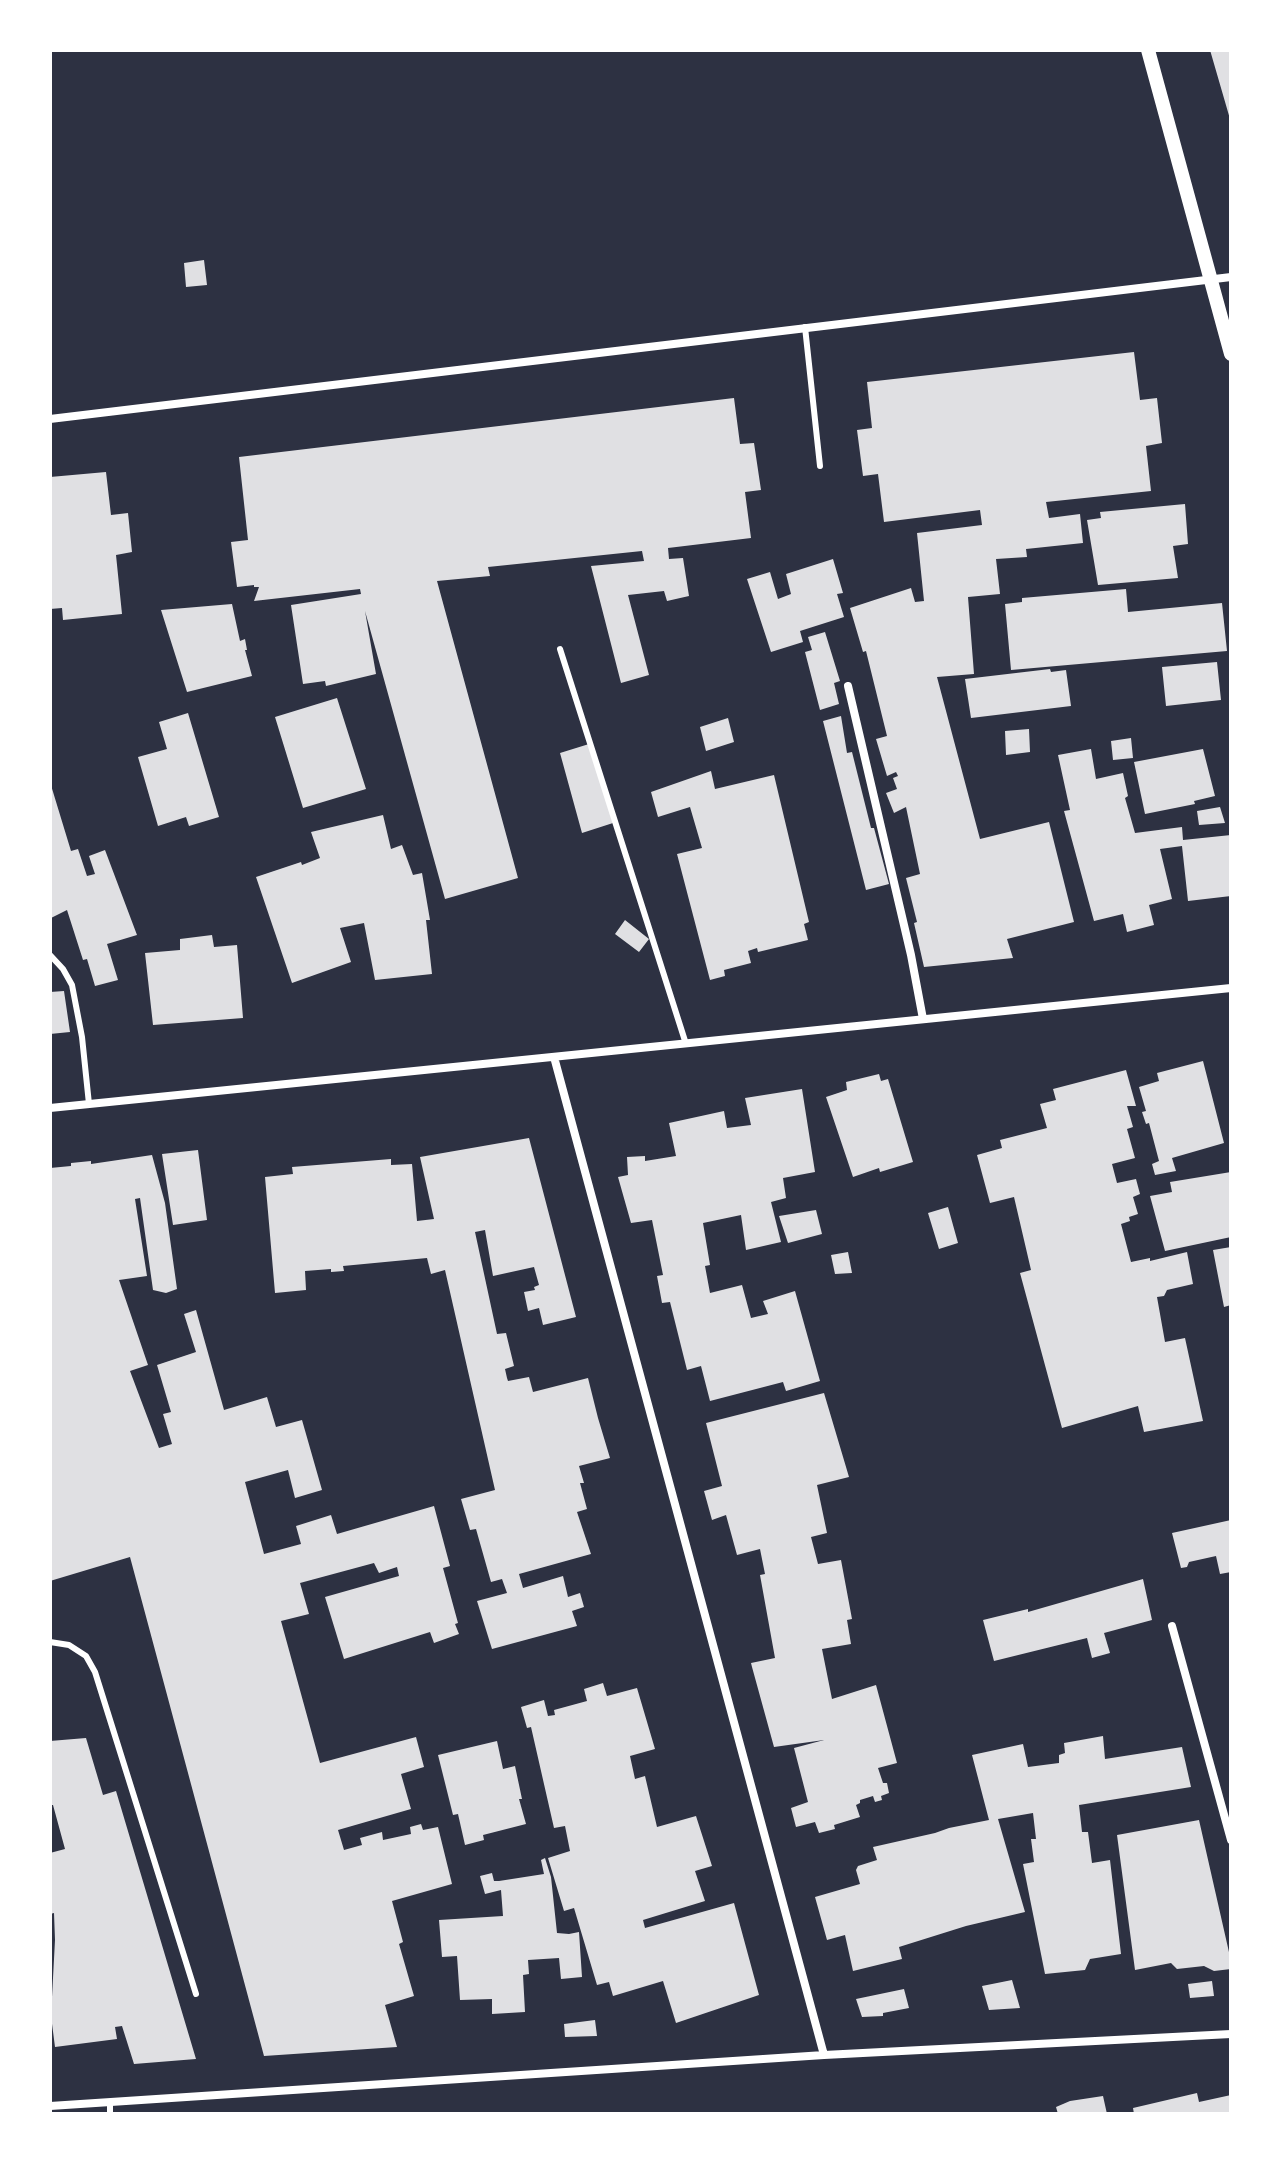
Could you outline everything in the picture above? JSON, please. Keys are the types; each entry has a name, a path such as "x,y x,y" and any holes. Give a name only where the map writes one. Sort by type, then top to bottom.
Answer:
{"street":[{"path":"1148,50 1231,354"},
{"path":"50,419 1231,277"},
{"path":"848,686 923,1019"},
{"path":"50,1108 1231,988"},
{"path":"554,1057 824,2055"},
{"path":"1172,1626 1231,1840"},
{"path":"50,2106 824,2055 1231,2034"}],"lane":[{"path":"805,327 820,466"},
{"path":"560,649 686,1044"},
{"path":"50,955 72,985 82,1037 89,1104"},
{"path":"50,1642 69,1645 86,1656 95,1672 196,1994"},
{"path":"110,2102 110,2114"}],"building":[{"path":"1210,50 1231,50 1231,119 1230,119"},
{"path":"204,260 207,285 186,287 184,263"},
{"path":"1134,352 1140,400 1157,398 1162,443 1146,446 1151,491 1046,502 1049,518 1080,514 1083,543 1026,549 1027,557 996,559 1000,594 968,597 974,674 937,677 980,839 1049,822 1074,922 1007,939 1013,958 924,967 906,878 920,874 906,807 894,813 886,793 897,789 893,778 898,776 896,772 887,776 876,739 887,736 866,651 863,652 850,608 911,588 915,602 924,601 917,533 982,525 980,510 884,522 878,474 863,476 857,430 872,428 867,382"},
{"path":"734,398 740,444 754,443 761,490 745,492 751,538 668,548 669,559 683,558 689,596 667,601 664,591 628,595 649,675 621,683 591,566 644,561 642,551 488,567 490,576 437,581 518,878 445,899 365,611 376,674 326,686 325,681 303,684 291,605 361,594 360,589 254,601 259,587 237,587 231,542 248,540 239,457"},
{"path":"106,472 111,515 128,513 132,552 116,555 122,614 63,620 62,608 50,609 50,477"},
{"path":"1185,504 1188,544 1173,546 1178,578 1098,585 1087,520 1101,518 1100,512"},
{"path":"833,559 843,593 837,594 844,617 800,631 803,642 771,652 747,579 770,572 778,599 791,594 786,574"},
{"path":"1126,589 1128,612 1222,603 1227,651 1011,670 1005,604 1022,602 1022,598"},
{"path":"232,604 240,641 245,639 252,676 187,692 161,610"},
{"path":"825,632 840,681 834,683 839,704 820,710 805,652 812,650 808,637"},
{"path":"1217,662 1221,700 1166,706 1162,667"},
{"path":"1050,669 1051,672 1066,670 1071,706 971,718 965,679"},
{"path":"337,698 366,789 303,808 275,717"},
{"path":"188,713 219,817 189,826 186,817 158,826 138,757 167,749 159,722"},
{"path":"841,716 847,753 852,752 889,884 866,890 823,721"},
{"path":"728,718 734,742 706,751 700,727"},
{"path":"1029,729 1030,752 1006,755 1005,731"},
{"path":"1131,738 1133,758 1113,760 1111,741"},
{"path":"589,744 613,823 582,833 560,753"},
{"path":"1091,749 1096,779 1123,773 1128,796 1125,798 1135,833 1182,827 1183,840 1231,835 1231,896 1188,901 1182,846 1160,849 1172,899 1149,905 1154,925 1127,932 1123,914 1094,921 1064,811 1070,810 1058,755"},
{"path":"1203,749 1215,796 1194,801 1195,804 1145,814 1134,762"},
{"path":"711,771 715,789 774,775 809,922 804,924 808,940 758,952 757,948 748,951 751,963 724,970 725,976 710,980 677,854 702,848 690,807 658,817 651,792"},
{"path":"50,782 71,851 78,849 87,876 95,874 89,856 105,850 137,935 107,944 118,980 95,986 67,910 51,918"},
{"path":"1220,807 1225,823 1199,825 1197,811"},
{"path":"383,815 391,849 402,845 413,875 422,873 430,920 426,920 432,974 375,980 364,923 340,928 351,962 292,983 256,877 320,858 311,832"},
{"path":"625,920 649,939 639,952 615,934"},
{"path":"212,935 214,947 237,945 243,1018 153,1025 145,953 180,950 180,939"},
{"path":"64,991 70,1032 50,1034 50,992"},
{"path":"1203,1061 1224,1143 1172,1158 1176,1171 1155,1175 1152,1164 1159,1161 1149,1123 1146,1124 1142,1112 1146,1111 1139,1087 1159,1081 1157,1073"},
{"path":"1126,1070 1136,1106 1127,1106 1133,1127 1127,1129 1135,1158 1112,1164 1117,1183 1136,1179 1140,1194 1133,1197 1138,1214 1121,1224 1131,1262 1187,1252 1193,1284 1167,1290 1164,1296 1157,1297 1165,1342 1185,1338 1203,1421 1144,1432 1138,1406 1062,1428 1020,1273 1031,1270 1014,1197 990,1203 977,1155 1002,1148 1000,1140 1047,1128 1040,1104 1056,1100 1053,1089"},
{"path":"879,1074 881,1081 888,1079 913,1162 880,1172 879,1168 853,1177 826,1097 847,1090 846,1082"},
{"path":"802,1089 815,1172 783,1178 786,1198 771,1202 781,1242 746,1250 741,1215 703,1223 710,1265 705,1266 710,1293 742,1285 751,1318 768,1314 763,1301 795,1291 820,1381 786,1391 783,1382 710,1401 701,1366 687,1370 670,1302 662,1303 657,1276 663,1275 652,1220 631,1223 618,1177 628,1175 627,1157 645,1156 645,1161 676,1156 669,1123 724,1111 727,1128 751,1125 745,1098"},
{"path":"529,1138 576,1317 543,1325 539,1308 528,1311 524,1292 535,1290 534,1287 539,1285 534,1267 493,1276 485,1230 475,1232 497,1334 506,1333 514,1366 505,1369 507,1378 508,1381 529,1377 533,1392 588,1378 610,1458 579,1466 587,1509 577,1512 591,1554 519,1574 523,1588 563,1576 568,1597 580,1593 584,1607 572,1611 577,1626 492,1649 477,1601 507,1593 502,1579 491,1582 476,1529 470,1530 461,1499 495,1490 445,1270 431,1274 427,1258 343,1266 344,1271 305,1271 306,1290 275,1293 265,1177 293,1174 292,1167 391,1159 391,1165 412,1164 417,1221 434,1219 420,1157"},
{"path":"198,1150 207,1220 173,1225 162,1154"},
{"path":"152,1155 165,1203 177,1289 166,1293 153,1290 140,1198 135,1199 147,1276 119,1280 148,1365 130,1371 159,1448 172,1444 163,1414 171,1412 157,1365 196,1352 184,1314 196,1310 224,1410 267,1397 276,1427 302,1420 322,1490 295,1498 288,1470 245,1482 264,1554 301,1544 296,1526 331,1515 337,1534 434,1506 450,1566 443,1568 459,1634 434,1643 430,1632 344,1659 325,1597 399,1576 397,1567 379,1573 374,1563 300,1583 309,1614 281,1621 320,1763 416,1737 424,1767 401,1774 411,1809 338,1830 344,1850 362,1845 360,1838 382,1832 383,1840 411,1834 410,1827 421,1824 423,1830 438,1827 452,1884 392,1901 403,1942 399,1944 414,1996 385,2005 397,2047 264,2056 130,1557 50,1581 50,1168"},
{"path":"1231,1172 1231,1237 1165,1251 1150,1196 1172,1192 1170,1182"},
{"path":"948,1207 958,1243 939,1249 928,1213"},
{"path":"816,1210 822,1234 788,1243 779,1216"},
{"path":"1231,1247 1231,1305 1224,1307 1213,1250"},
{"path":"848,1252 852,1273 835,1274 831,1255"},
{"path":"824,1393 849,1477 817,1485 827,1533 811,1537 818,1564 841,1560 852,1619 847,1620 851,1644 822,1649 832,1699 876,1685 897,1763 878,1768 889,1793 881,1796 882,1800 875,1802 873,1796 860,1800 856,1805 860,1817 819,1833 815,1822 796,1827 791,1808 808,1802 794,1748 824,1740 774,1747 751,1663 775,1658 760,1575 765,1574 760,1549 737,1555 726,1515 712,1520 704,1491 722,1486 706,1423"},
{"path":"1231,1520 1231,1572 1220,1574 1216,1556 1189,1562 1187,1567 1181,1568 1172,1533"},
{"path":"1143,1579 1152,1620 1104,1633 1110,1653 1092,1658 1087,1638 994,1661 983,1620 1028,1609 1028,1612"},
{"path":"603,1683 607,1696 637,1688 655,1749 630,1756 635,1779 645,1776 657,1827 696,1816 712,1866 695,1871 705,1901 643,1920 645,1928 734,1903 759,1995 676,2023 663,1981 613,1996 609,1982 597,1985 574,1908 564,1911 548,1858 570,1851 565,1826 554,1828 531,1727 527,1728 521,1707 544,1700 548,1716 555,1715 554,1710 587,1701 584,1689"},
{"path":"1103,1736 1105,1759 1182,1747 1191,1787 1079,1805 1082,1832 1088,1832 1092,1863 1110,1860 1121,1954 1090,1959 1085,1970 1045,1974 1023,1864 1034,1862 1031,1839 1036,1839 1033,1813 998,1819 1025,1912 899,1947 902,1959 853,1971 845,1935 827,1940 815,1897 860,1884 856,1870 858,1866 877,1860 873,1847 989,1820 972,1755 1023,1744 1028,1767 1059,1763 1059,1755 1065,1753 1064,1743"},
{"path":"86,1738 103,1795 116,1791 196,2059 134,2064 122,2026 115,2027 117,2039 55,2047 51,2016 55,1940 54,1913 50,1914 50,1853 65,1849 53,1805 50,1805 50,1741"},
{"path":"497,1741 503,1769 515,1766 526,1824 483,1835 484,1840 465,1845 458,1814 453,1815 438,1755"},
{"path":"1199,1820 1231,1969 1214,1971 1204,1966 1177,1969 1171,1963 1135,1970 1117,1835"},
{"path":"545,1858 551,1877 557,1933 579,1932 582,1977 561,1979 559,1958 528,1960 529,1974 523,1975 525,2012 492,2014 492,1999 460,2000 457,1956 442,1957 439,1920 503,1916 501,1890 485,1894 480,1876 492,1873 494,1881 499,1881 544,1874 541,1860"},
{"path":"1012,1980 1020,2008 989,2010 982,1986"},
{"path":"1212,1981 1214,1996 1190,1998 1188,1984"},
{"path":"904,1989 909,2008 883,2013 883,2016 862,2017 856,1999"},
{"path":"595,2020 597,2036 565,2037 564,2024"},
{"path":"1197,2093 1199,2102 1231,2095 1231,2114 1134,2114 1133,2108"},
{"path":"1103,2096 1107,2114 1058,2114 1056,2107 1070,2101"}]}
